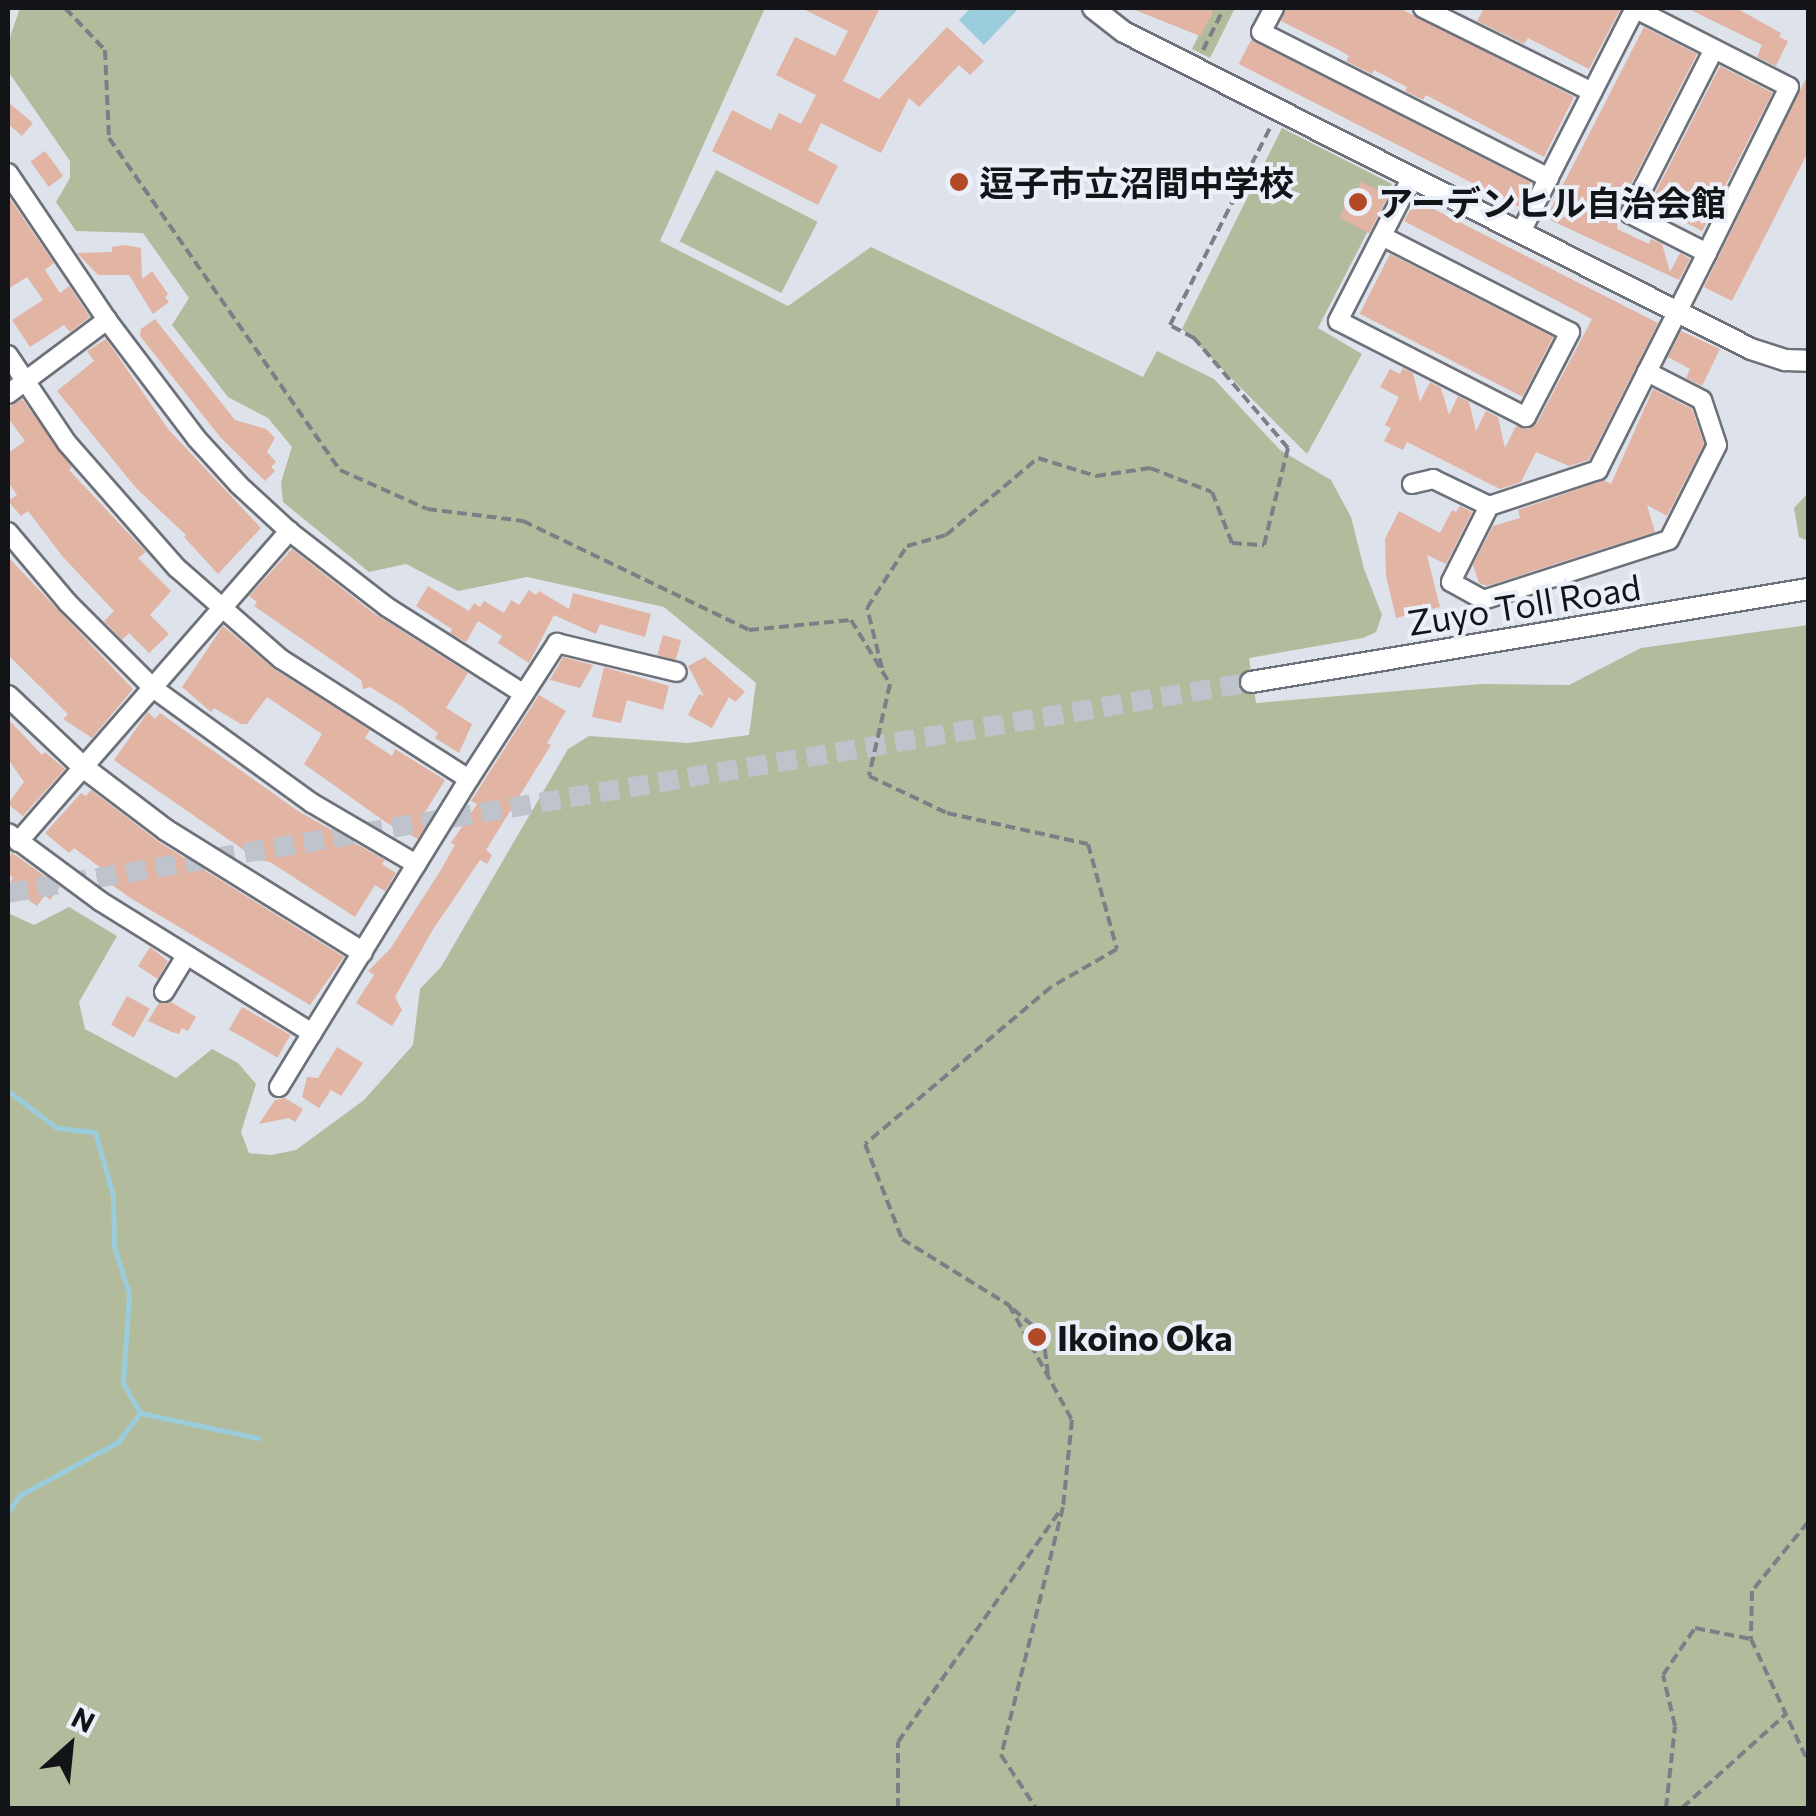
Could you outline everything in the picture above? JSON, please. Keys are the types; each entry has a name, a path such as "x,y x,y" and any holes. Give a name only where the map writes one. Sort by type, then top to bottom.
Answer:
{"street":[{"path":"1093,8 1124,32 1727,338 1786,360 1808,361"},
{"path":"1274,8 1261,32 1549,178"},
{"path":"1423,8 1592,92"},
{"path":"1412,484 1434,479 1489,506 1598,470 1789,86 1635,8 1522,232"},
{"path":"1706,252 1630,214 1714,48"},
{"path":"8,173 108,320 197,439 290,531 387,607 524,694"},
{"path":"1382,236 1570,332 1526,416 1338,321 1412,177"},
{"path":"8,394 108,320"},
{"path":"8,355 102,487 176,568 281,659 468,779"},
{"path":"1489,506 1451,582 1484,600 1669,540 1717,445 1702,400 1647,372"},
{"path":"290,531 83,767 13,837 186,956 312,1033"},
{"path":"8,532 68,603 153,688 312,803 416,864"},
{"name":"Zuyo Toll Road","path":"1250,682 1808,589"},
{"path":"280,1088 468,779 557,643 676,672"},
{"path":"8,696 83,767 166,830 362,952"},
{"path":"164,992 186,956"}],"path":[{"path":"64,8 105,50 109,138 340,470 427,508 524,521 749,630 851,620 890,684 869,776 947,813 1088,844 1117,949 1051,986 866,1144 902,1239 1009,1306 1043,1334 1048,1380"},
{"path":"1194,67 1224,8"},
{"path":"883,673 867,608 907,546 946,535 1038,458 1096,476 1150,468 1212,492 1232,543 1264,546 1288,448 1194,338 1170,324 1280,110"},
{"path":"1009,1306 1072,1420 1063,1507 1001,1756 1036,1808"},
{"path":"898,1808 898,1742 1063,1507"},
{"path":"1808,1522 1752,1592 1750,1639 1808,1762"},
{"path":"1666,1808 1675,1726 1662,1675 1695,1628 1750,1639"},
{"path":"1682,1808 1785,1715"}],"green space":[{"path":"20,8 765,8 660,241 788,306 871,247 1143,377 1157,351 1214,379 1280,450 1331,480 1351,517 1364,569 1382,615 1376,632 1363,638 1249,658 1256,703 1481,684 1569,685 1641,648 1808,625 1808,1808 8,1808 8,913 34,925 69,907 117,936 79,1002 85,1029 176,1078 212,1049 238,1063 256,1084 241,1132 249,1153 271,1155 296,1150 364,1100 413,1045 420,989 441,967 568,749 589,736 688,743 749,735 756,683 664,607 527,577 458,591 406,564 369,572 283,502 281,482 292,447 268,418 228,397 172,325 189,298 143,233 76,231 56,202 70,178 70,161 8,71 8,43"},
{"path":"1212,8 1235,8 1210,58 1192,49"},
{"path":"1282,128 1392,184 1318,328 1362,354 1307,454 1182,329"},
{"path":"716,170 818,222 781,293 680,241"},
{"path":"1808,493 1808,541 1799,537 1794,508"}],"water":[{"path":"971,8 1019,8 984,45 959,20"}],"building":[{"path":"801,8 880,8 843,81 879,99 947,27 984,61 970,75 959,65 919,107 909,98 881,153 821,123 808,150 838,166 818,205 712,151 732,110 771,130 779,113 801,124 816,95 776,75 795,37 835,56 848,31"},
{"path":"1130,8 1205,8 1213,12 1200,36"},
{"path":"1286,8 1399,8 1574,97 1544,157 1426,95 1423,100 1374,70 1372,74 1346,61 1349,56 1281,21"},
{"path":"1484,8 1621,8 1589,69 1528,38 1524,44 1477,21"},
{"path":"1687,8 1736,8 1781,33 1779,37 1788,41 1776,66 1757,57 1762,45"},
{"path":"1644,27 1697,54 1619,208 1617,229 1649,244 1651,239 1662,244 1670,272 1680,253 1690,259 1679,280 1546,218"},
{"path":"1251,40 1531,183 1519,207 1239,64"},
{"path":"1720,66 1773,93 1702,231 1650,204"},
{"path":"1808,74 1808,152 1732,301 1704,287"},
{"path":"8,102 33,123 22,136 8,124"},
{"path":"45,151 63,176 49,187 30,162"},
{"path":"1361,182 1389,195 1369,233 1340,218 1350,189 1356,192"},
{"path":"8,196 54,263 45,270 60,293 69,286 90,317 70,332 64,325 30,347 12,320 43,300 27,277 8,289"},
{"path":"1416,200 1658,323 1589,460 1569,466 1536,452 1521,482 1500,489 1407,442 1403,450 1384,441 1391,428 1385,425 1399,397 1380,387 1390,369 1400,374 1403,368 1413,373 1420,402 1430,382 1441,388 1449,415 1458,396 1469,402 1476,431 1486,411 1498,417 1505,448 1516,426 1528,429 1537,423 1592,319 1404,221"},
{"path":"112,247 141,248 142,279 152,271 168,294 165,297 169,302 153,314 129,275 98,275 77,253 112,252"},
{"path":"1390,254 1553,337 1523,397 1360,314"},
{"path":"155,319 235,420 266,429 275,438 267,452 276,462 271,467 275,471 265,481 221,438 140,336 141,329"},
{"path":"1681,331 1720,349 1702,386 1686,378 1690,369 1668,357"},
{"path":"106,339 168,429 261,528 218,574 186,535 136,488 57,391 94,361 87,351"},
{"path":"1653,389 1692,409 1704,444 1667,516 1647,505 1655,532 1487,586 1479,583 1473,565 1493,526 1520,518 1518,510 1604,480 1611,484"},
{"path":"22,399 72,467 69,470 146,552 138,558 171,591 150,615 169,634 149,653 129,633 122,640 104,621 114,611 63,557 28,511 21,516 8,501 17,495 8,482 8,453 25,441 8,418 8,408"},
{"path":"1460,506 1472,512 1446,564 1427,555 1440,607 1396,618 1386,576 1385,539 1399,511 1440,533 1452,510 1456,512"},
{"path":"292,549 372,612 468,673 446,708 472,724 459,753 435,738 438,733 401,706 370,687 363,689 361,680 254,606 257,602 249,596"},
{"path":"8,557 133,689 92,738 63,719 68,714 8,655"},
{"path":"428,586 469,611 474,603 480,607 484,601 504,613 511,600 519,605 529,590 536,595 539,591 569,609 573,593 651,614 645,637 600,624 596,634 554,615 529,663 498,643 502,636 478,621 466,642 450,633 452,629 416,606"},
{"path":"223,626 274,669 370,730 365,738 392,756 395,749 445,780 424,814 431,817 418,839 387,823 304,764 322,734 267,697 247,724 241,724 214,708 211,712 182,687"},
{"path":"663,635 681,640 675,660 657,655"},
{"path":"563,657 593,665 580,688 550,680"},
{"path":"705,657 745,692 735,702 729,697 712,728 688,715 699,694 704,696 688,666"},
{"path":"604,667 669,686 663,710 627,700 621,723 592,717"},
{"path":"539,695 566,711 547,743 551,745 486,850 492,855 487,864 480,860 432,931 395,997 402,1010 392,1026 356,1003 374,975 368,971 390,949 439,873 455,845 451,843 477,804 471,801"},
{"path":"148,712 155,719 160,713 298,811 385,860 382,864 396,873 385,891 375,885 355,917 270,862 258,860 114,760"},
{"path":"8,719 42,755 45,752 65,769 23,816 8,804 24,782 8,759"},
{"path":"91,790 159,842 344,957 310,1005 132,899 108,882 112,876 74,848 69,853 45,833 81,793 86,796"},
{"path":"11,852 60,887 50,900 45,895 37,906 8,886 13,878 8,874"},
{"path":"150,947 168,961 158,979 138,966"},
{"path":"127,996 150,1009 134,1037 111,1025"},
{"path":"171,1002 196,1017 188,1031 182,1028 179,1034 148,1021 159,1003"},
{"path":"242,1007 290,1035 277,1058 229,1030"},
{"path":"337,1047 363,1063 341,1096 331,1090 319,1108 302,1097 307,1077 318,1078"},
{"path":"285,1098 303,1109 295,1122 289,1118 259,1124 275,1100"}],"waterway":[{"path":"8,1091 57,1128 95,1132 113,1196 114,1246 129,1294 123,1383 140,1413 258,1438"},
{"path":"8,1512 20,1495 118,1442 140,1413"}],"tunnel":[{"path":"8,893 1251,682"}],"place":[{"name":"逗子市立沼間中学校","path":"959,182"},
{"name":"アーデンヒル自治会館","path":"1358,202"},
{"name":"Ikoino Oka","path":"1037,1337"}]}
